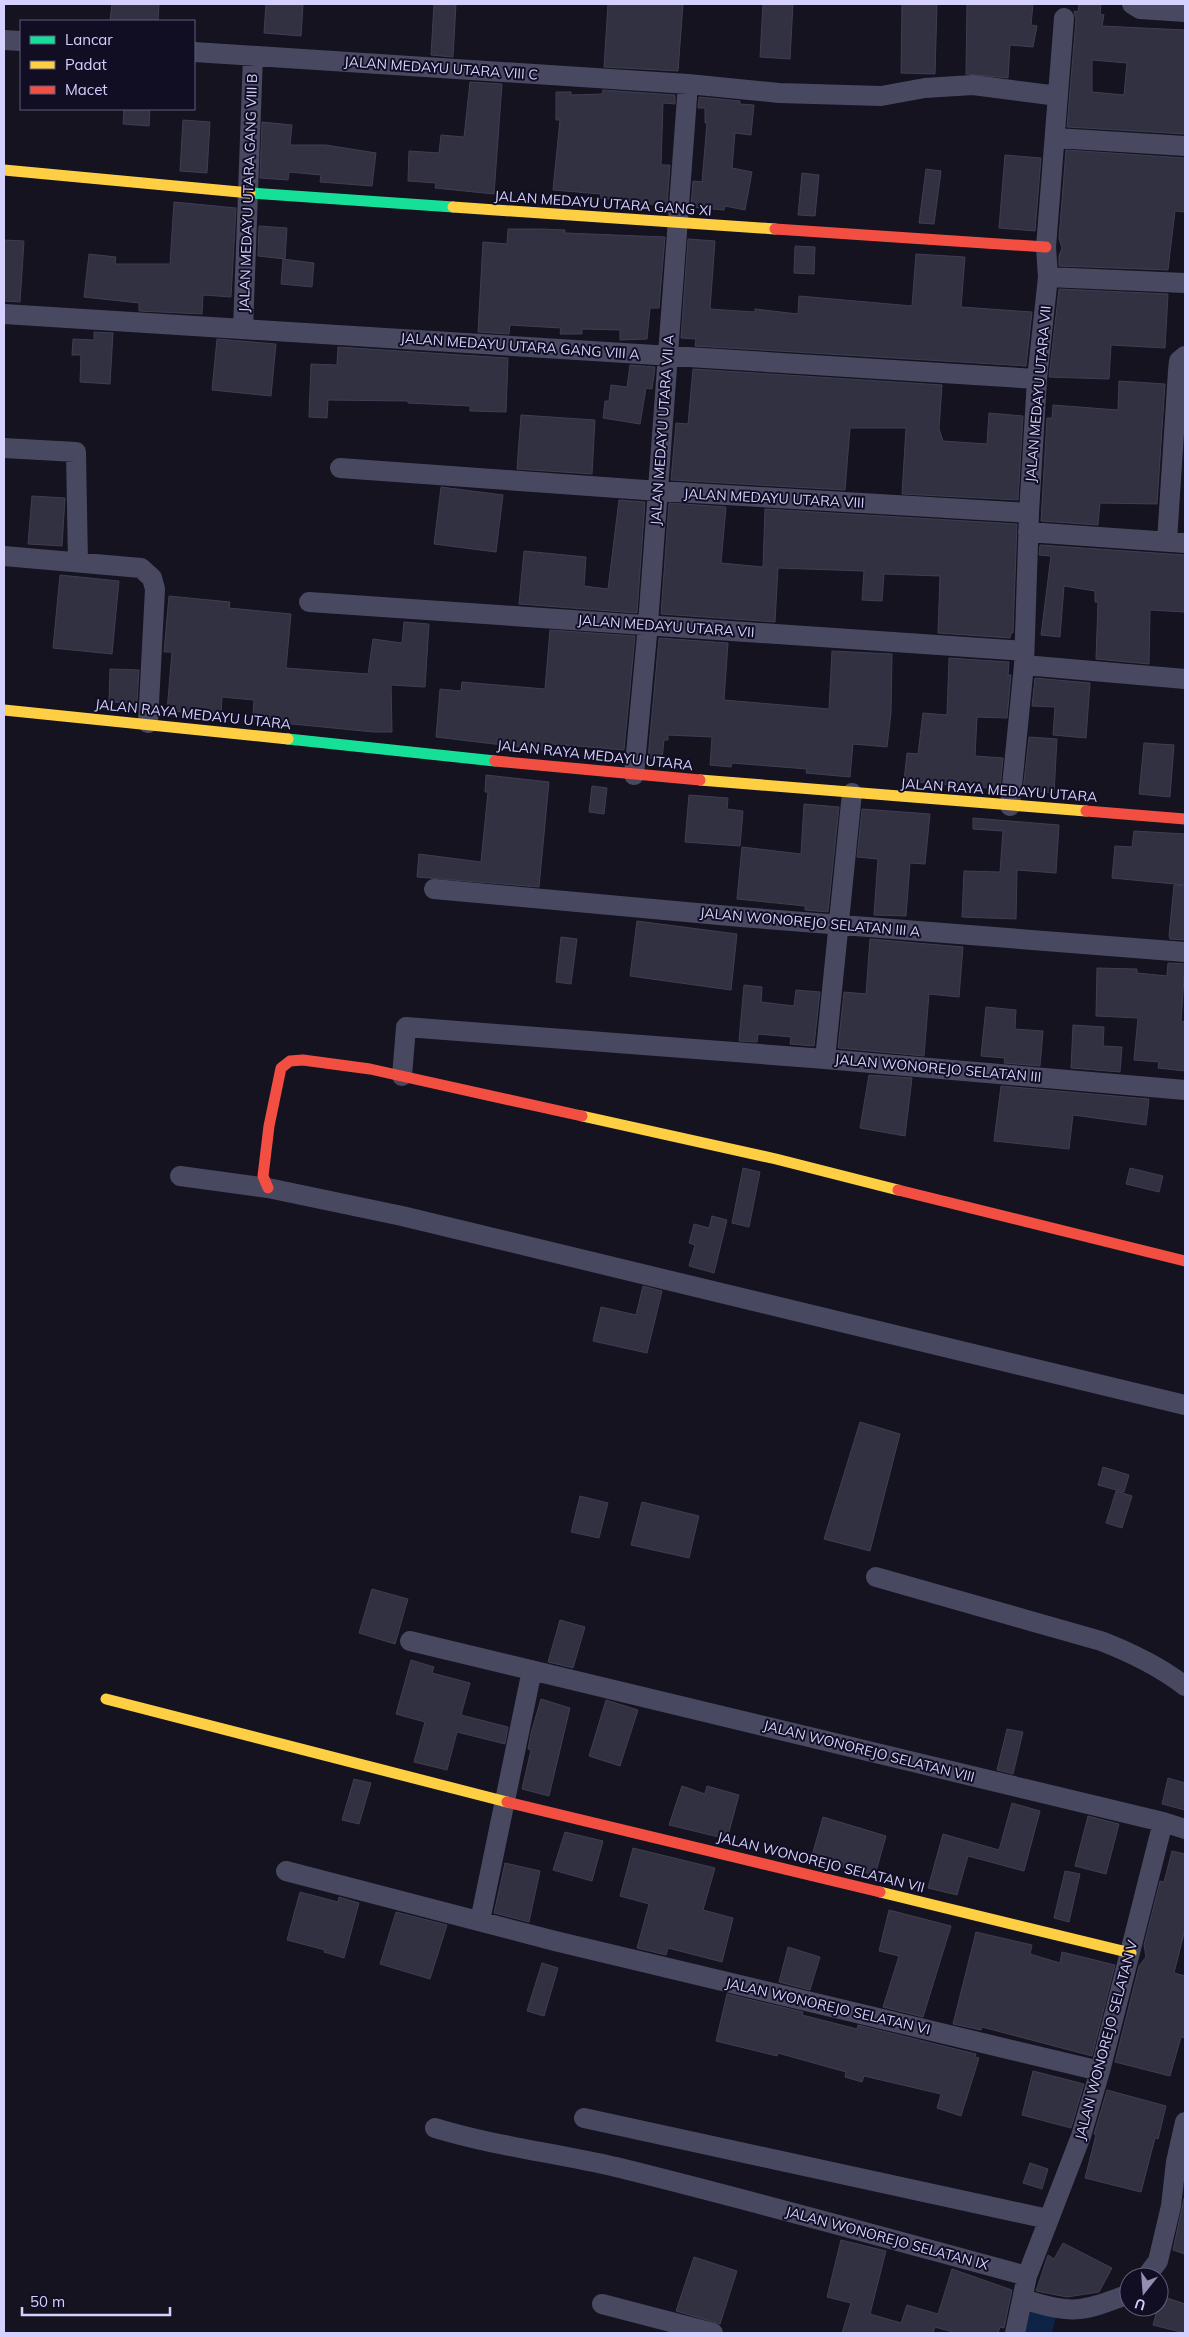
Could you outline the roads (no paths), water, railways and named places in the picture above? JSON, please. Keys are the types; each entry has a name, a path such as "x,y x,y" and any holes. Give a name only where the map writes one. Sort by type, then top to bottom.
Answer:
{"street":[{"path":"1132,4 1140,9 1185,12"},
{"name":"JALAN MEDAYU UTARA VII","path":"1010,806 1024,658 1037,379 1048,278 1046,247 1064,18"},
{"path":"4,40 20,41"},
{"name":"JALAN MEDAYU UTARA VIII C","path":"195,52 688,84 751,92 872,96 925,88 973,85 1058,96"},
{"name":"JALAN MEDAYU UTARA GANG VIII B","path":"243,329 254,56"},
{"name":"JALAN MEDAYU UTARA VII A","path":"634,775 659,491 667,356 688,84"},
{"path":"1056,138 1185,146"},
{"name":"JALAN MEDAYU UTARA GANG XI","path":"4,170 159,183 247,193 1046,247"},
{"path":"1048,278 1185,283"},
{"name":"JALAN MEDAYU UTARA GANG VIII A","path":"4,314 1037,379"},
{"path":"1176,542 1178,371 1179,361 1185,356"},
{"path":"4,448 76,452 78,563"},
{"name":"JALAN MEDAYU UTARA VIII","path":"340,468 659,491 1029,522 1176,542"},
{"path":"4,556 141,568 152,578 155,589 148,723"},
{"name":"JALAN MEDAYU UTARA VII","path":"308,602 648,624 1024,658 1185,679"},
{"name":"JALAN RAYA MEDAYU UTARA","path":"4,710 148,723 634,775 1185,819"},
{"name":"JALAN WONOREJO SELATAN III","path":"852,793 825,1059 1185,1090"},
{"name":"JALAN WONOREJO SELATAN III A","path":"434,889 1185,952"},
{"path":"402,1076 406,1026 825,1059"},
{"path":"268,1188 263,1176 269,1126 281,1068 290,1061 303,1060 370,1069 776,1159 1185,1261"},
{"path":"180,1176 268,1188 402,1216 1185,1405"},
{"path":"876,1577 1101,1641 1135,1654 1164,1670 1185,1686"},
{"name":"JALAN WONOREJO SELATAN VIII","path":"410,1641 1163,1822"},
{"path":"480,1922 532,1670"},
{"name":"JALAN WONOREJO SELATAN VII","path":"106,1699 504,1801 1131,1953"},
{"path":"1163,1822 1185,1829"},
{"name":"JALAN WONOREJO SELATAN V","path":"1015,2333 1027,2276 1081,2136 1100,2071 1163,1822"},
{"name":"JALAN WONOREJO SELATAN VI","path":"286,1871 555,1941 1100,2071"},
{"path":"584,2118 1048,2219"},
{"path":"1154,2267 1158,2261 1171,2206 1176,2162 1185,2122"},
{"name":"JALAN WONOREJO SELATAN IX","path":"434,2128 478,2141 612,2166 1027,2276"},
{"path":"1022,2299 1055,2310 1088,2309 1119,2298"},
{"path":"602,2304 713,2333"}],"waterway":[{"path":"1034,2333 1039,2312"}]}
